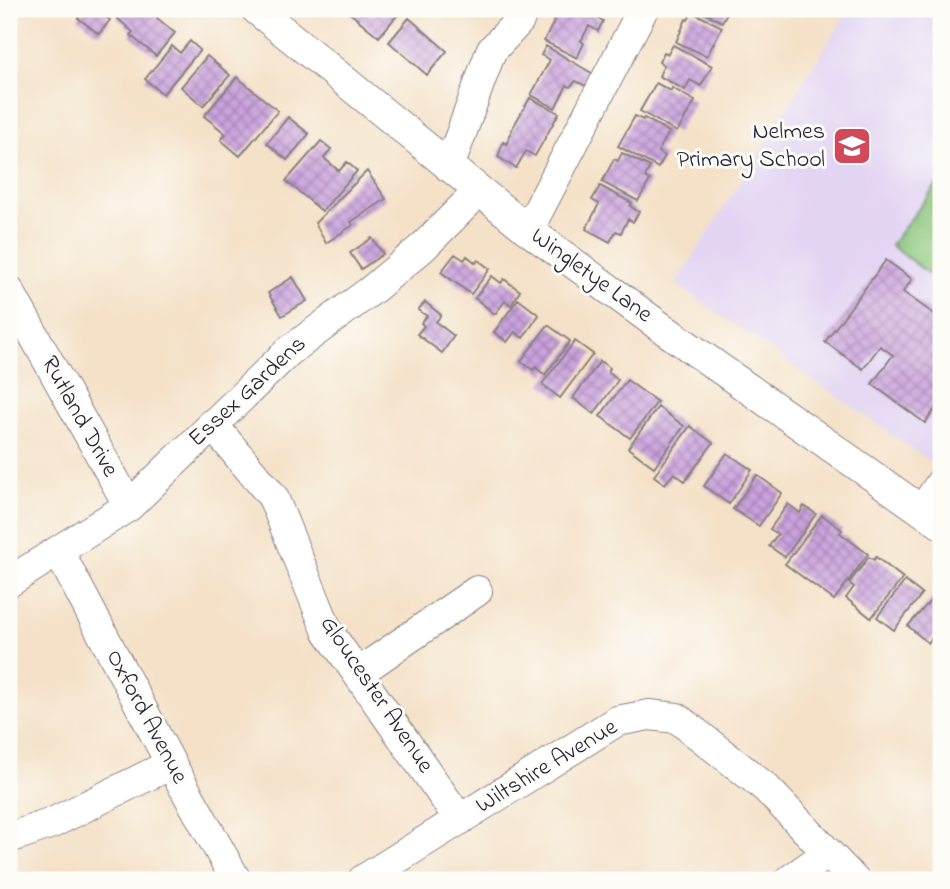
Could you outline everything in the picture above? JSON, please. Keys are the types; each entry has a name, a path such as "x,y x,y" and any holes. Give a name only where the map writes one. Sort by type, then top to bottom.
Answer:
{"street":[{"name":"Wingletye Lane","path":"256,9 528,230 658,325 932,517"},
{"path":"449,167 491,51 519,21 523,9"},
{"path":"528,230 643,9"},
{"name":"Essex Gardens","path":"9,582 129,506 288,352 373,289 423,247 480,191"},
{"name":"Rutland Drive","path":"9,290 129,506"},
{"name":"Gloucester Avenue","path":"212,424 273,497 327,630 460,820"},
{"path":"932,517 941,484"},
{"name":"Oxford Avenue","path":"59,552 171,764 236,880"},
{"path":"358,673 477,591"},
{"name":"Wiltshire Avenue","path":"363,880 617,721 649,715 677,718 766,788 854,880"},
{"path":"9,838 52,823 171,764"},
{"path":"790,880 828,853"}],"shaded area":[{"name":"Nelmes Primary School","path":"849,9 941,9 941,469 676,284"}],"green space":[{"path":"941,179 941,259 929,274 891,245"}],"building":[{"path":"86,9 113,9 106,17 110,20 99,34 78,18"},
{"path":"124,9 157,9 161,12 157,18 175,33 156,56 130,35 133,32 117,18"},
{"path":"345,9 394,9 399,13 379,37"},
{"path":"569,9 580,9 594,16 582,9 600,9 596,17 603,21 598,31 589,26 581,41 584,43 577,58 544,41 560,10 567,13"},
{"path":"697,9 729,9 722,22"},
{"path":"692,12 722,27 707,56 676,42"},
{"path":"409,18 447,51 427,75 389,42"},
{"path":"190,41 200,50 163,94 145,79 172,46 180,53"},
{"path":"673,45 712,66 701,86 690,80 685,90 659,76 664,65 659,62 664,52 668,54"},
{"path":"546,46 595,75 588,87 576,81 570,87 567,85 555,108 531,95 550,60 541,55"},
{"path":"207,56 230,75 203,106 181,87"},
{"path":"237,77 278,111 240,156 221,140 226,134 204,116"},
{"path":"656,83 671,91 672,88 695,101 677,132 640,111"},
{"path":"530,98 559,113 535,156 526,151 516,168 498,157 503,142 507,144 513,127"},
{"path":"635,116 669,132 658,152 665,156 658,168 618,146"},
{"path":"288,117 309,134 287,160 267,143"},
{"path":"321,141 331,149 324,158 339,171 347,162 357,171 322,211 286,181"},
{"path":"622,153 650,167 645,177 650,180 638,201 602,182 614,159 618,161"},
{"path":"367,171 386,199 351,222 353,225 326,243 315,223"},
{"path":"600,186 632,203 630,206 639,212 633,222 628,219 621,233 616,231 610,242 586,229 599,204 592,200"},
{"path":"372,238 383,254 361,269 350,253"},
{"path":"455,254 464,260 467,256 476,263 478,260 490,269 471,294 441,272"},
{"path":"886,260 912,279 903,292 941,319 941,401 925,423 872,384 893,355 880,346 863,369 825,342"},
{"path":"492,276 501,283 504,279 520,291 511,305 505,301 495,314 475,298"},
{"path":"293,277 307,301 282,316 268,293"},
{"path":"518,299 539,315 523,338 515,332 507,342 494,332"},
{"path":"425,302 441,315 436,322 454,336 442,353 417,334 424,326 421,323 427,316 418,310"},
{"path":"548,325 570,341 545,375 521,361"},
{"path":"575,341 593,354 560,398 542,384"},
{"path":"600,361 610,368 608,372 618,380 594,414 573,398"},
{"path":"627,380 657,402 630,438 600,416"},
{"path":"658,407 684,426 654,467 628,448"},
{"path":"690,426 713,443 685,481 674,473 665,484 654,476"},
{"path":"727,453 752,470 729,504 704,486"},
{"path":"757,475 782,493 759,526 733,509"},
{"path":"788,504 800,513 804,506 816,514 785,557 769,546 778,534 770,529"},
{"path":"822,515 868,554 834,600 785,564"},
{"path":"869,557 874,560 876,557 903,578 871,618 846,598 854,587 849,583"},
{"path":"905,581 922,594 894,630 877,617"},
{"path":"937,593 941,596 941,627 928,643 908,626"},
{"path":"941,633 941,647 935,641"}],"place":[{"name":"Nelmes Primary School","path":"852,146"}]}
